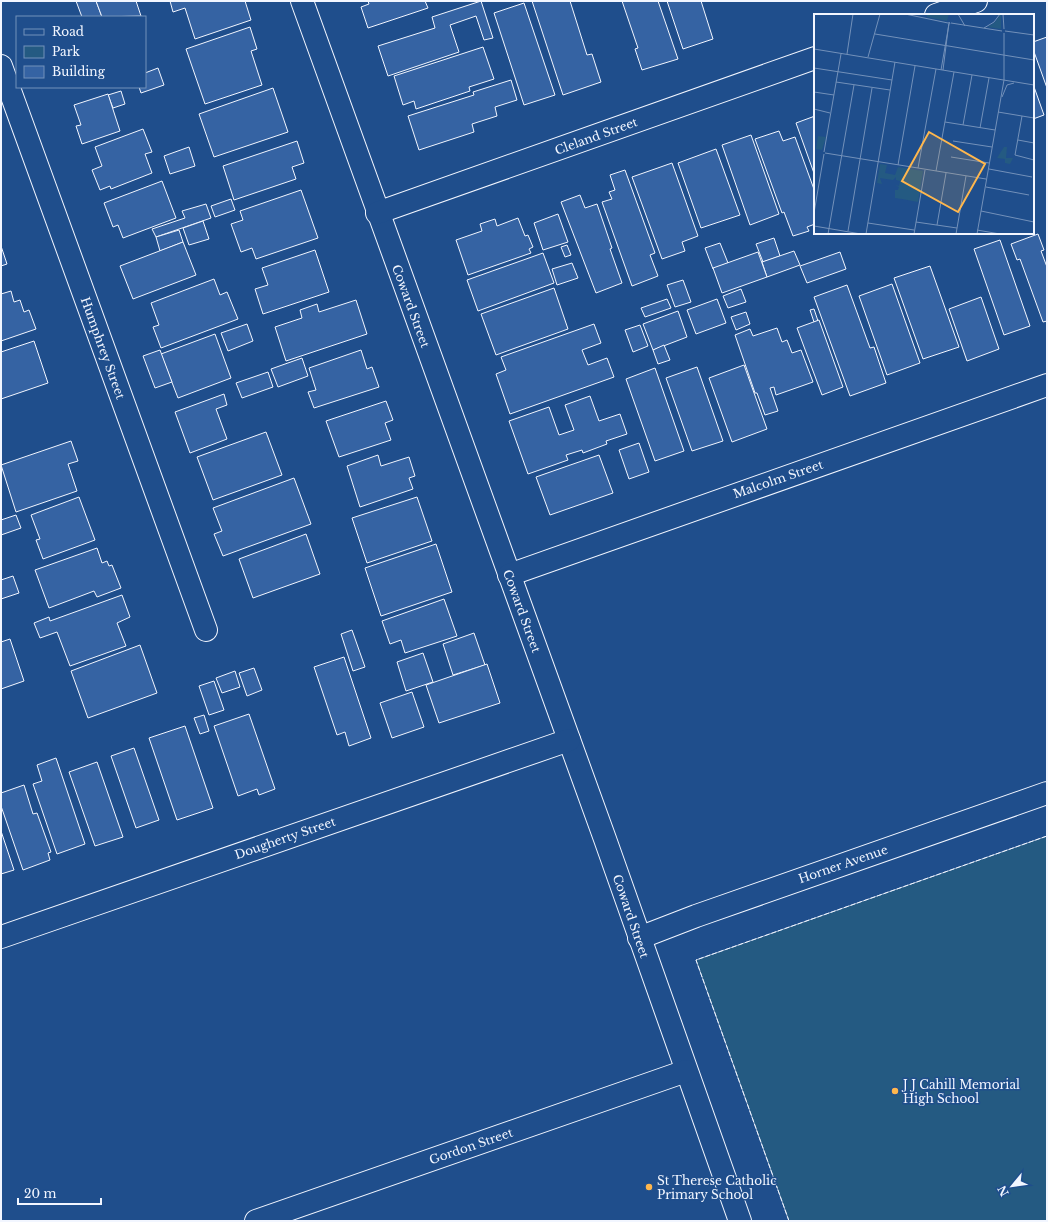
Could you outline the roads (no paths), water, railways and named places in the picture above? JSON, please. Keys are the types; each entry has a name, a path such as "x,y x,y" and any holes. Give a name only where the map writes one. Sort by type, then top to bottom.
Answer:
{"street":[{"name":"Coward Street","path":"302,1 377,214 569,740 740,1221"},
{"path":"939,14 976,1"},
{"name":"Cleland Street","path":"377,214 814,58"},
{"name":"Humphrey Street","path":"1,66 206,630"},
{"name":"Malcolm Street","path":"509,575 1047,384"},
{"name":"Dougherty Street","path":"1,937 569,740"},
{"name":"Horner Avenue","path":"639,938 696,916 1047,793"},
{"name":"Gordon Street","path":"256,1221 686,1071"}],"place":[{"name":"J J Cahill Memorial High School","path":"895,1091"},
{"name":"St Therese Catholic Primary School","path":"649,1187"}]}
